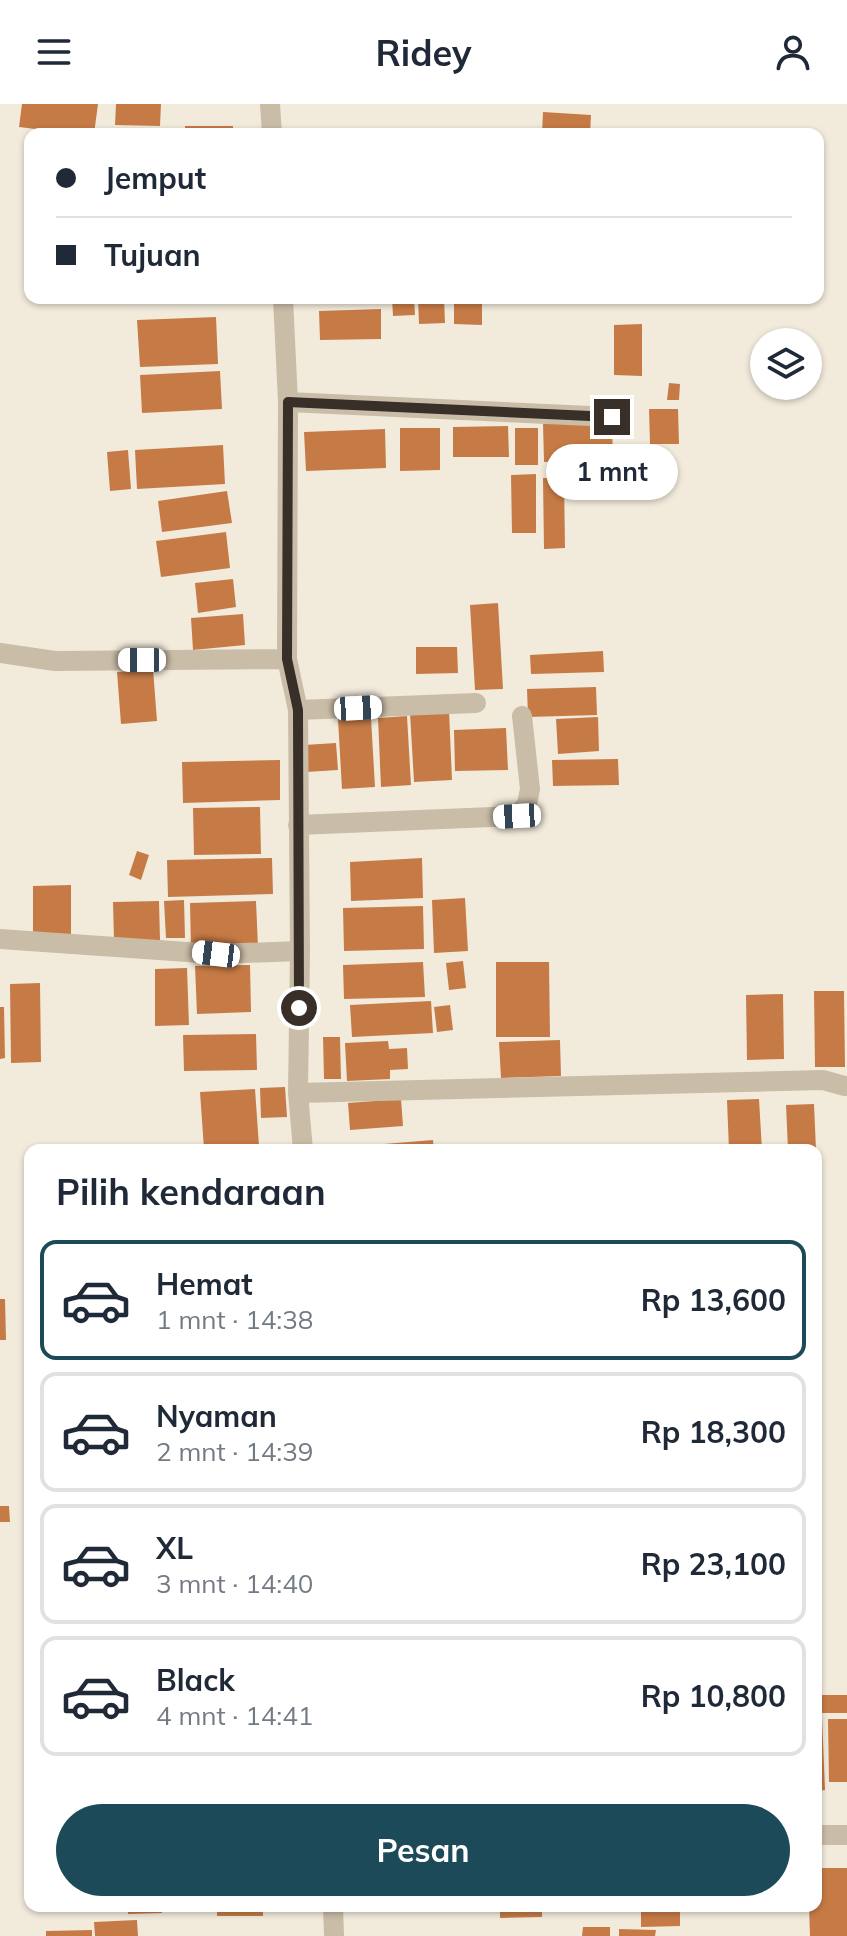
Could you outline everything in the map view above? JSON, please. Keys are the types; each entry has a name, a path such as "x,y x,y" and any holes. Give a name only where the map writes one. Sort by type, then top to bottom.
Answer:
{"street":[{"path":"270,104 272,128"},
{"path":"283,304 288,402 287,659 298,710 298,1093 302,1144"},
{"path":"288,402 612,417"},
{"path":"0,653 55,661 287,659"},
{"path":"298,710 476,703"},
{"path":"298,825 517,816 527,804 530,789 522,716"},
{"path":"0,939 216,954 300,951"},
{"path":"298,1093 823,1080 845,1086"},
{"path":"822,1835 847,1835"},
{"path":"333,1912 334,1936"}],"building":[{"path":"22,104 98,104 95,128 19,127"},
{"path":"116,104 161,104 160,126 115,125"},
{"path":"543,112 591,115 590,128 542,128"},
{"path":"185,126 233,126 233,128"},
{"path":"392,304 414,304 415,315 393,316"},
{"path":"418,304 444,304 445,323 419,324"},
{"path":"454,304 482,304 482,325 454,324"},
{"path":"381,309 381,339 320,340 319,311"},
{"path":"216,317 218,364 140,367 137,320"},
{"path":"642,324 642,376 614,375 614,325"},
{"path":"220,371 222,409 142,413 140,375"},
{"path":"669,383 680,384 679,400 667,400"},
{"path":"649,409 678,409 679,444 650,444"},
{"path":"612,422 613,461 544,462 543,424"},
{"path":"508,426 509,457 453,457 453,427"},
{"path":"400,428 440,428 440,470 400,471"},
{"path":"515,428 538,428 538,465 515,465"},
{"path":"385,429 386,468 306,471 304,432"},
{"path":"223,445 225,484 137,489 135,450"},
{"path":"128,450 131,489 110,491 107,452"},
{"path":"536,474 536,533 512,533 511,475"},
{"path":"543,478 564,478 565,548 544,549"},
{"path":"227,491 232,523 162,532 158,501"},
{"path":"226,532 230,568 161,577 156,541"},
{"path":"233,579 236,607 198,613 195,583"},
{"path":"498,603 503,689 475,690 470,605"},
{"path":"243,614 245,645 193,650 191,618"},
{"path":"416,647 457,647 458,673 416,674"},
{"path":"603,651 604,672 531,674 530,655"},
{"path":"153,669 157,721 121,724 117,672"},
{"path":"596,687 597,715 528,717 527,689"},
{"path":"449,711 452,780 414,782 410,713"},
{"path":"407,716 411,785 381,787 378,718"},
{"path":"598,717 599,751 558,754 556,719"},
{"path":"371,718 375,787 342,789 338,719"},
{"path":"506,728 508,770 455,771 454,730"},
{"path":"336,743 338,770 306,772 304,745"},
{"path":"618,759 619,785 553,786 552,760"},
{"path":"280,760 280,800 183,803 182,762"},
{"path":"260,807 261,854 194,855 193,808"},
{"path":"137,851 149,855 141,880 129,875"},
{"path":"272,858 273,894 168,897 167,860"},
{"path":"422,858 423,898 351,901 350,862"},
{"path":"71,885 71,935 33,935 33,886"},
{"path":"465,898 468,951 434,953 432,900"},
{"path":"184,900 185,938 166,938 164,901"},
{"path":"159,901 160,940 114,941 113,902"},
{"path":"256,901 258,947 191,949 190,903"},
{"path":"423,906 424,949 344,951 343,908"},
{"path":"463,961 466,988 449,990 446,963"},
{"path":"423,962 425,997 344,999 343,965"},
{"path":"496,962 549,962 550,1037 496,1037"},
{"path":"250,965 251,1012 197,1014 195,966"},
{"path":"187,968 189,1025 155,1026 155,969"},
{"path":"40,983 41,1062 11,1063 10,984"},
{"path":"814,991 844,991 845,1067 815,1067"},
{"path":"783,994 784,1059 747,1060 746,995"},
{"path":"431,1001 433,1033 352,1037 350,1005"},
{"path":"450,1005 453,1030 437,1032 434,1007"},
{"path":"0,1007 4,1007 5,1058 0,1059"},
{"path":"256,1034 257,1070 184,1071 183,1035"},
{"path":"323,1037 340,1037 341,1079 324,1079"},
{"path":"560,1040 561,1076 501,1078 499,1042"},
{"path":"388,1041 389,1049 407,1048 408,1069 390,1070 390,1079 347,1081 345,1043"},
{"path":"285,1087 287,1117 261,1118 260,1088"},
{"path":"255,1089 259,1144 204,1144 200,1092"},
{"path":"401,1099 403,1126 350,1130 348,1103"},
{"path":"759,1099 762,1144 729,1144 727,1100"},
{"path":"814,1104 816,1144 788,1144 786,1105"},
{"path":"433,1140 433,1144 384,1144"},
{"path":"0,1299 5,1299 6,1340 0,1340"},
{"path":"0,1506 9,1506 10,1522 0,1522"},
{"path":"822,1695 847,1695 847,1713 822,1713"},
{"path":"822,1716 825,1790 822,1790"},
{"path":"828,1719 847,1719 847,1782 829,1782"},
{"path":"822,1868 847,1868 847,1936 810,1936 809,1912 822,1912"},
{"path":"128,1912 162,1913 128,1914"},
{"path":"217,1912 263,1912 263,1916 217,1916"},
{"path":"500,1912 542,1912 542,1917 500,1918"},
{"path":"641,1912 680,1912 680,1926 641,1927"},
{"path":"137,1920 138,1936 95,1936 94,1922"},
{"path":"583,1927 610,1927 610,1936 582,1936"},
{"path":"619,1929 656,1930 655,1936 619,1936"},
{"path":"92,1930 92,1936 46,1936 46,1931"}],"route":[{"path":"299,1008 298,710 287,659 288,402 612,417"}]}
